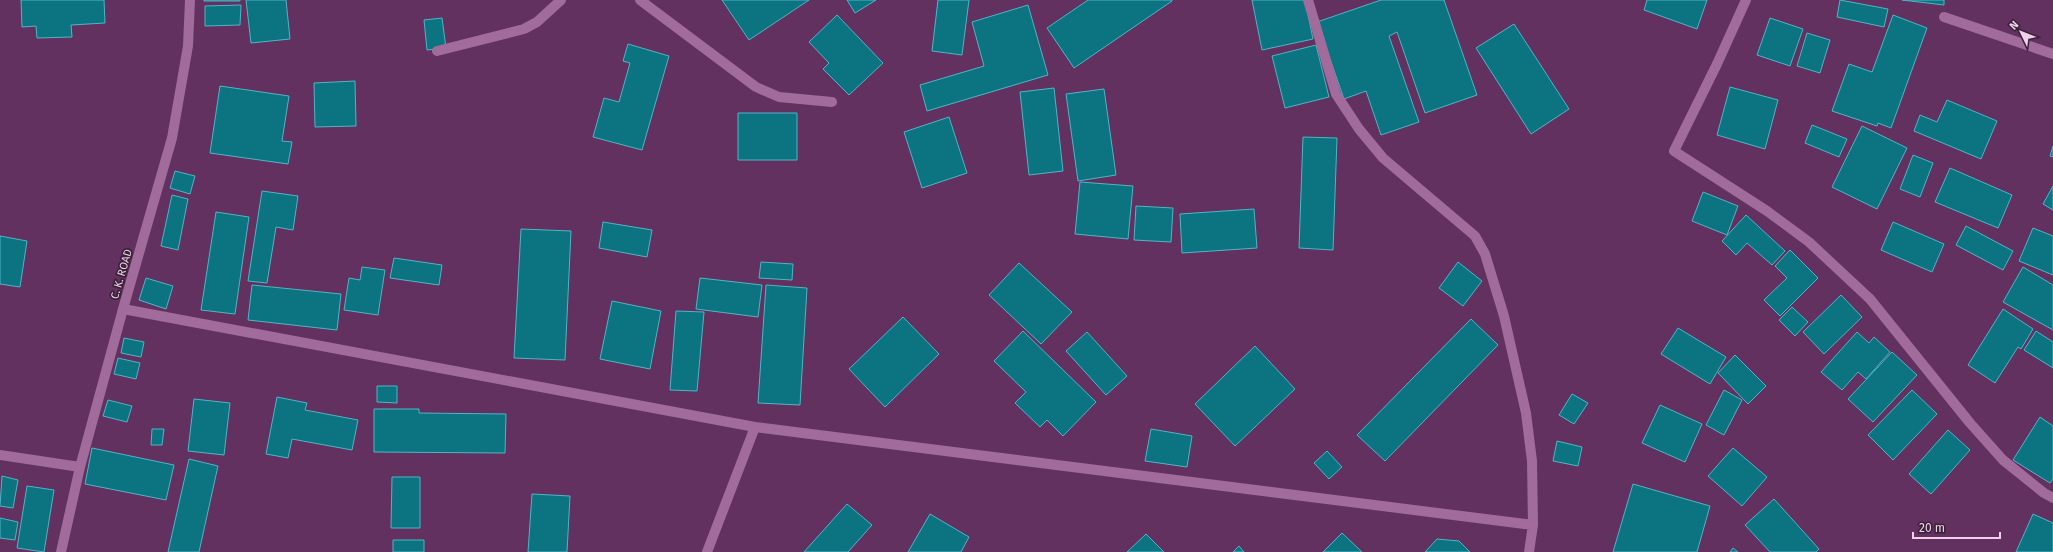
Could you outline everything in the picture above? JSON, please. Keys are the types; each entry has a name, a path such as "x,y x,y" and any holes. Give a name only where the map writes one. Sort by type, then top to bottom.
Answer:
{"street":[{"name":"C. K. ROAD","path":"62,552 80,467 172,138 188,46 190,0"},
{"path":"436,52 524,29 537,22 561,0"},
{"path":"640,0 756,87 779,97 832,102"},
{"path":"1308,0 1336,94 1358,129 1383,158 1475,236 1485,254 1504,316 1526,413 1532,461 1533,525 1529,552"},
{"path":"1746,0 1717,64 1674,151 1767,211 1809,242 1870,298 1970,423 2003,460 2044,493 2053,498"},
{"path":"1944,17 2053,54"},
{"path":"123,309 755,427 1533,525"},
{"path":"707,552 755,427"},
{"path":"0,455 80,467"}],"building":[{"path":"21,0 104,0 105,23 71,25 72,37 37,38 36,26 22,27"},
{"path":"240,0 240,1 204,1"},
{"path":"246,0 286,0 290,39 251,43"},
{"path":"722,0 809,0 749,40"},
{"path":"847,0 876,0 855,13"},
{"path":"938,0 969,0 962,55 932,51"},
{"path":"1088,0 1172,1 1074,68 1047,28"},
{"path":"1252,0 1305,0 1313,39 1262,50"},
{"path":"1381,0 1444,0 1477,95 1425,113 1397,32 1389,36 1419,122 1381,135 1366,91 1344,99 1317,22"},
{"path":"1647,0 1707,0 1697,29 1644,10"},
{"path":"1840,0 1888,9 1884,27 1837,17"},
{"path":"1902,0 1944,0 1944,5"},
{"path":"241,5 240,25 205,26 205,6"},
{"path":"1028,5 1048,75 927,111 920,85 984,66 972,22"},
{"path":"837,15 883,63 849,95 823,69 829,63 809,42"},
{"path":"1893,15 1927,28 1891,128 1878,123 1877,126 1832,111 1849,64 1872,72"},
{"path":"442,18 446,48 427,50 424,20"},
{"path":"1770,18 1803,29 1790,66 1757,55"},
{"path":"1514,24 1569,109 1531,134 1476,48"},
{"path":"1807,33 1830,40 1820,73 1797,66"},
{"path":"628,44 669,56 642,150 593,137 604,98 619,102 630,63 623,61"},
{"path":"1316,45 1329,97 1285,108 1272,56"},
{"path":"355,81 356,126 315,127 314,83"},
{"path":"220,86 289,96 282,141 292,142 288,164 210,153"},
{"path":"1730,87 1778,100 1765,149 1717,135"},
{"path":"1054,88 1063,171 1029,175 1020,92"},
{"path":"1104,89 1116,175 1078,181 1066,94"},
{"path":"1947,100 1997,121 1981,159 1914,131 1920,115 1937,122"},
{"path":"738,113 797,113 797,160 738,160"},
{"path":"949,117 967,173 922,188 904,132"},
{"path":"1812,125 1847,139 1839,157 1805,143"},
{"path":"1862,126 1907,148 1877,209 1832,187"},
{"path":"1303,137 1337,138 1333,250 1299,248"},
{"path":"2053,146 2053,157 2050,156"},
{"path":"1913,155 1933,163 1920,197 1900,189"},
{"path":"1950,168 2012,195 1998,228 1935,202"},
{"path":"175,171 195,176 190,194 170,188"},
{"path":"1080,182 1133,186 1128,239 1075,234"},
{"path":"2053,186 2053,210 2043,204"},
{"path":"262,191 298,196 293,230 276,227 267,283 248,281"},
{"path":"1703,192 1738,206 1727,235 1692,221"},
{"path":"172,195 188,199 178,250 161,246"},
{"path":"1136,206 1173,208 1171,242 1134,240"},
{"path":"1254,209 1257,248 1182,253 1180,214"},
{"path":"216,212 249,217 235,314 201,310"},
{"path":"1746,215 1785,251 1772,265 1747,243 1736,255 1722,241"},
{"path":"603,222 652,230 647,257 599,248"},
{"path":"1893,222 1944,244 1932,272 1881,250"},
{"path":"1966,226 2013,251 2003,270 1956,245"},
{"path":"2033,228 2053,236 2053,275 2019,261"},
{"path":"521,229 571,231 565,360 514,358"},
{"path":"0,236 27,241 20,287 0,284"},
{"path":"1790,250 1818,278 1780,316 1764,300 1787,278 1775,266"},
{"path":"394,258 442,265 439,285 390,278"},
{"path":"761,262 793,264 792,280 759,278"},
{"path":"1458,262 1482,281 1463,306 1439,288"},
{"path":"1019,263 1072,312 1041,344 989,295"},
{"path":"362,267 385,270 378,315 344,310 349,278 360,280"},
{"path":"2023,267 2053,285 2053,330 2003,302"},
{"path":"146,278 173,286 166,309 139,300"},
{"path":"700,278 762,285 758,317 696,309"},
{"path":"252,285 341,294 337,330 248,320"},
{"path":"766,285 807,288 800,405 758,403"},
{"path":"1841,295 1862,317 1824,354 1803,332"},
{"path":"612,301 661,311 650,369 600,359"},
{"path":"1792,307 1808,322 1795,336 1779,320"},
{"path":"2003,309 2033,329 2021,349 2018,347 1995,383 1968,365"},
{"path":"676,311 704,312 697,391 670,390"},
{"path":"903,317 939,354 885,407 849,369"},
{"path":"1471,319 1498,345 1385,461 1357,435"},
{"path":"1678,328 1726,357 1710,384 1661,354"},
{"path":"1023,331 1096,402 1063,436 1047,420 1040,427 1015,403 1026,392 994,361"},
{"path":"2036,331 2053,342 2053,368 2024,350"},
{"path":"1087,332 1127,376 1106,395 1066,351"},
{"path":"1857,332 1869,343 1874,337 1890,352 1866,379 1858,372 1842,390 1821,372"},
{"path":"124,338 144,342 141,357 121,353"},
{"path":"1255,346 1295,389 1235,446 1195,404"},
{"path":"1892,352 1917,375 1873,422 1848,399"},
{"path":"1735,355 1766,386 1748,404 1718,373"},
{"path":"118,358 140,363 136,379 114,374"},
{"path":"377,386 397,386 397,403 377,402"},
{"path":"1724,390 1742,400 1724,435 1706,425"},
{"path":"1912,390 1937,414 1893,460 1868,435"},
{"path":"1572,394 1588,403 1574,424 1559,415"},
{"path":"277,397 307,403 305,410 358,420 352,450 292,439 288,458 266,454"},
{"path":"194,399 230,403 224,455 188,451"},
{"path":"108,400 132,406 127,422 103,416"},
{"path":"1660,405 1702,424 1685,462 1642,443"},
{"path":"374,409 419,409 419,413 506,414 505,453 374,452"},
{"path":"2040,417 2053,426 2053,479 2050,483 2013,460"},
{"path":"152,429 164,429 162,445 151,445"},
{"path":"1151,429 1192,436 1187,467 1145,461"},
{"path":"1948,430 1970,450 1931,494 1909,474"},
{"path":"1557,441 1582,447 1578,466 1553,461"},
{"path":"92,448 174,465 166,500 85,484"},
{"path":"1733,448 1767,477 1742,506 1708,476"},
{"path":"1327,451 1342,467 1329,479 1314,463"},
{"path":"189,459 218,466 199,552 168,552"},
{"path":"2,476 18,480 13,508 0,506"},
{"path":"392,477 420,477 420,528 391,528"},
{"path":"1633,484 1710,506 1697,552 1613,552"},
{"path":"27,486 54,490 44,552 17,548"},
{"path":"532,494 570,496 567,552 528,552"},
{"path":"1774,499 1819,549 1816,552 1770,552 1745,525"},
{"path":"847,504 872,525 848,552 804,552"},
{"path":"930,514 969,537 961,552 908,552"},
{"path":"2033,514 2053,523 2053,552 2016,552"},
{"path":"0,518 18,522 15,540 0,538"},
{"path":"1342,533 1362,552 1323,552"},
{"path":"1146,534 1164,552 1127,552"},
{"path":"1437,539 1459,541 1470,552 1425,552"},
{"path":"393,540 424,540 424,552 393,552"},
{"path":"1239,546 1244,552 1233,552"},
{"path":"1733,548 1738,552 1730,552"}]}
